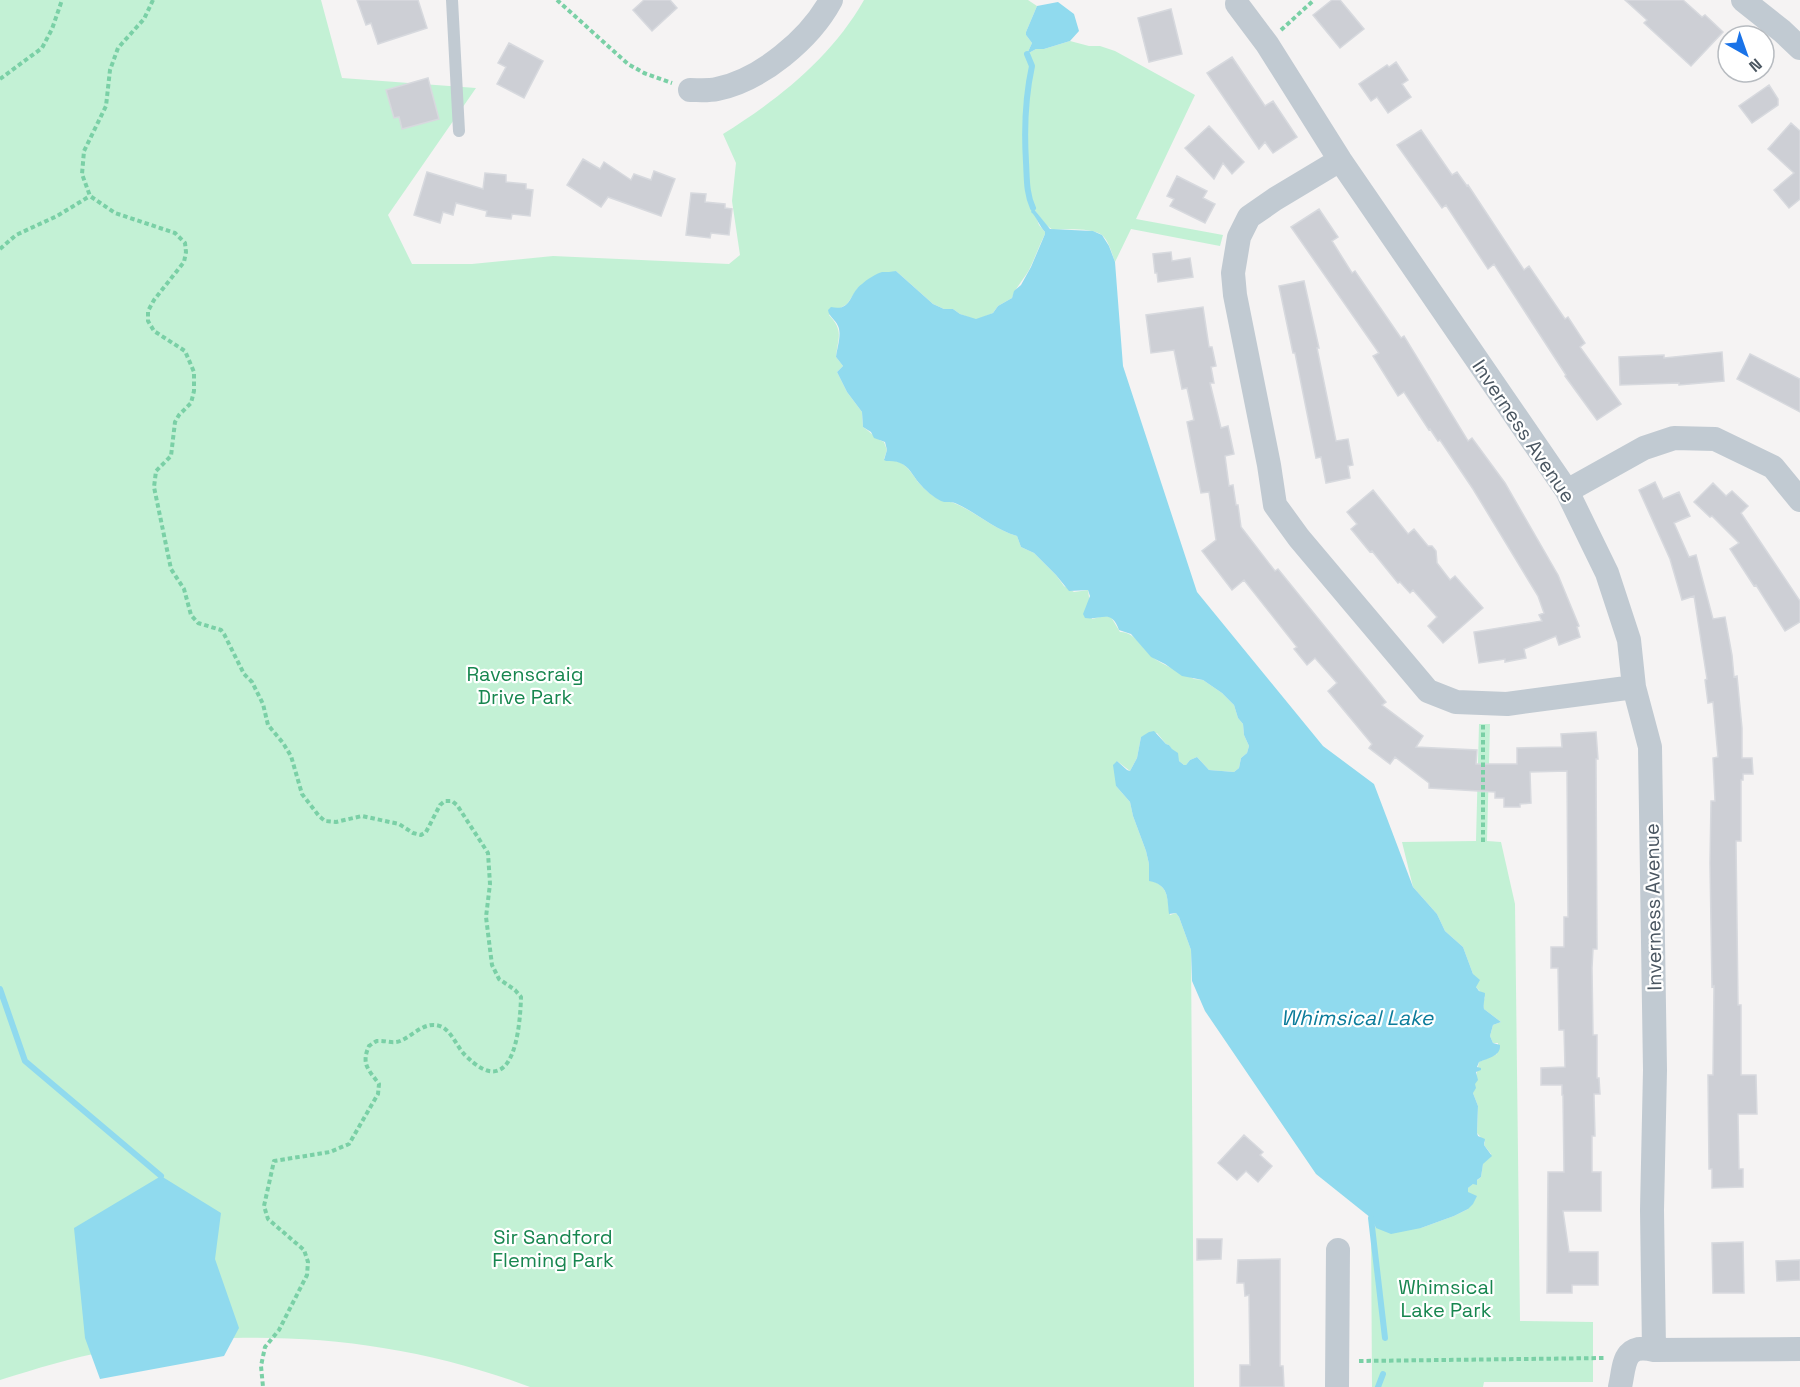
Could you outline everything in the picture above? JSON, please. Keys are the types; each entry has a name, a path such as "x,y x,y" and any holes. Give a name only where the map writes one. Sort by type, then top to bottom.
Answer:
{"street":[{"path":"690,90 717,89 758,72 800,41 831,0"},
{"path":"1743,0 1800,48"},
{"name":"Inverness Avenue","path":"1237,4 1267,44 1340,160 1567,491 1607,573 1629,640 1634,687 1650,747 1655,1070 1652,1210 1654,1350"},
{"path":"1340,160 1249,217 1239,237 1233,273 1236,296 1275,505 1299,538 1428,691 1456,702 1507,704 1634,687"},
{"path":"1567,491 1644,448 1674,438 1715,439 1773,467 1800,500"},
{"path":"1337,1387 1338,1250"},
{"path":"1620,1387 1625,1358 1633,1351 1642,1348 1654,1350 1800,1349"}],"lane":[{"path":"452,0 459,131"}],"path":[{"path":"0,79 42,48 52,29 62,0"},
{"path":"153,0 144,19 118,48 111,70 106,106 84,151 82,174 90,196 115,213 175,233 185,243 184,262 148,311 148,321 154,331 184,351 194,372 194,391 191,403 175,422 171,456 156,471 154,487 171,569 184,589 191,615 198,623 221,630 224,634 244,674 252,682 263,704 268,725 291,756 302,794 325,821 336,822 362,816 399,824 421,835 426,832 440,805 445,801 452,801 457,805 488,853 490,884 486,917 492,965 499,979 521,997 521,1013 508,1064 496,1073 486,1071 471,1062 442,1027 432,1025 422,1028 401,1041 393,1043 377,1041 369,1046 365,1055 365,1065 379,1084 378,1094 349,1144 330,1152 274,1161 264,1206 268,1219 304,1250 308,1262 307,1275 289,1311 279,1330 265,1347 261,1366 263,1387"},
{"path":"557,0 628,64 644,73 690,90"},
{"path":"1267,44 1314,0"},
{"path":"0,249 16,236 57,216 90,196"},
{"path":"1483,703 1483,842"},
{"path":"1337,1361 1625,1358"}],"green space":[{"name":"Ravenscraig Drive Park","path":"0,0 321,0 342,78 476,88 388,215 412,264 472,264 553,256 729,264 740,255 732,201 736,163 723,134 784,92 820,59 851,21 864,0 1028,0 1037,6 1026,32 1032,43 1027,54 1036,49 1044,49 1070,41 1089,46 1100,46 1115,51 1195,95 1136,219 1223,235 1220,246 1131,229 1115,262 1102,235 1086,230 1053,230 1046,225 1033,208 1045,234 1029,270 1012,298 998,306 993,313 976,320 953,309 944,309 933,304 896,271 858,288 847,304 829,315 838,330 836,357 843,366 837,372 847,392 862,412 863,427 884,442 887,450 884,459 905,465 918,482 937,499 952,502 1001,530 1017,536 1021,547 1034,553 1064,586 1074,592 1088,590 1092,619 1111,617 1120,632 1133,637 1154,658 1194,679 1203,680 1222,693 1234,705 1238,718 1243,724 1244,735 1249,746 1247,753 1241,758 1239,768 1234,772 1209,770 1197,757 1184,765 1157,733 1141,737 1137,758 1130,771 1117,761 1116,786 1130,802 1146,851 1149,880 1156,882 1164,889 1170,915 1176,913 1179,917 1191,950 1194,1387 530,1387 494,1374 421,1355 346,1343 270,1338 223,1339 116,1350 68,1360 0,1380"},
{"name":"Whimsical Lake Park","path":"1479,724 1490,724 1487,841 1501,842 1515,904 1520,1321 1593,1322 1593,1382 1484,1382 1483,1387 1372,1387 1371,1218 1376,1228 1421,1228 1468,1209 1468,1188 1481,1177 1483,1163 1491,1154 1477,1133 1478,1106 1473,1093 1479,1062 1497,1054 1498,1043 1493,1043 1490,1036 1493,1025 1501,1022 1484,1009 1485,997 1476,987 1463,947 1445,931 1437,914 1413,887 1402,842 1476,841"}],"water":[{"path":"1058,2 1074,14 1079,31 1070,41 1044,49 1036,49 1027,54 1032,43 1026,32 1037,6"},
{"name":"Whimsical Lake","path":"1033,208 1050,229 1093,231 1102,235 1109,246 1115,262 1123,366 1197,592 1323,746 1374,784 1413,887 1437,914 1445,931 1463,947 1473,974 1480,980 1476,987 1485,993 1484,1009 1501,1022 1493,1025 1490,1036 1493,1043 1500,1045 1500,1049 1493,1056 1479,1062 1477,1067 1481,1070 1476,1072 1478,1080 1473,1093 1478,1106 1477,1133 1485,1139 1484,1145 1492,1156 1483,1164 1477,1185 1473,1184 1468,1188 1468,1192 1477,1196 1473,1204 1454,1216 1421,1228 1391,1234 1376,1228 1371,1218 1316,1174 1205,1011 1192,981 1191,950 1179,917 1176,913 1169,914 1164,889 1149,881 1146,851 1130,802 1116,786 1113,765 1117,761 1130,771 1137,758 1141,737 1154,731 1178,753 1179,761 1184,765 1197,757 1209,770 1234,772 1239,768 1241,758 1247,753 1249,746 1244,735 1243,724 1238,718 1234,705 1222,693 1203,680 1182,676 1151,657 1131,634 1119,630 1113,619 1109,617 1085,618 1083,614 1090,596 1088,590 1069,591 1034,553 1021,547 1017,536 1001,530 955,503 938,500 924,488 906,466 884,460 887,450 885,442 874,438 871,432 863,427 862,412 847,392 837,372 843,366 836,357 839,329 828,310 831,307 843,307 858,288 880,273 896,271 933,304 944,309 953,309 976,319 993,313 998,306 1012,298 1014,291 1021,285 1031,267 1045,234 1031,212"},
{"path":"161,1176 221,1213 215,1259 239,1328 224,1356 100,1379 85,1338 74,1228"}],"building":[{"path":"357,0 418,0 427,28 378,44 371,23 366,25"},
{"path":"644,0 670,0 677,8 652,31 633,10"},
{"path":"1332,0 1340,0 1364,29 1340,48 1313,15"},
{"path":"1625,0 1683,0 1702,17 1705,15 1716,25 1716,39 1691,66 1644,23 1647,20"},
{"path":"1171,9 1182,54 1149,62 1138,18"},
{"path":"509,43 543,61 524,98 497,84 506,67 498,63"},
{"path":"1232,57 1265,106 1273,101 1297,137 1273,153 1265,142 1259,149 1207,73"},
{"path":"1396,62 1408,80 1402,84 1411,97 1388,113 1377,97 1371,101 1359,84 1387,65 1389,67"},
{"path":"428,78 439,119 402,129 399,117 394,118 386,90"},
{"path":"1769,85 1778,99 1778,105 1752,123 1739,106"},
{"path":"1791,123 1800,131 1800,199 1789,208 1774,190 1794,173 1768,149"},
{"path":"1209,126 1244,162 1232,174 1223,163 1214,179 1185,148"},
{"path":"1421,130 1452,175 1457,172 1468,185 1524,270 1529,266 1565,319 1568,317 1585,343 1580,347 1621,404 1597,420 1565,376 1494,264 1488,269 1446,205 1442,208 1397,145"},
{"path":"583,159 600,169 604,162 631,180 634,174 651,180 654,171 675,179 661,216 608,197 601,207 567,185"},
{"path":"427,172 483,189 485,173 506,175 506,182 526,184 526,189 533,190 530,216 512,214 511,219 486,216 487,211 456,203 453,215 443,212 440,223 414,215"},
{"path":"1177,176 1207,191 1203,198 1215,204 1205,223 1170,206 1174,199 1167,196"},
{"path":"691,193 706,194 705,202 725,204 725,208 732,209 729,235 711,233 710,238 686,235"},
{"path":"1319,209 1338,237 1332,241 1352,273 1355,271 1401,338 1404,336 1468,441 1472,438 1505,483 1558,575 1579,626 1577,627 1580,637 1559,645 1556,636 1524,649 1526,658 1479,663 1474,632 1542,621 1539,615 1544,613 1538,596 1473,489 1404,392 1398,396 1373,356 1379,353 1291,227"},
{"path":"1171,252 1172,261 1190,258 1193,277 1158,282 1153,254"},
{"path":"1304,281 1336,441 1348,439 1353,465 1348,466 1350,478 1326,483 1321,457 1316,458 1279,286"},
{"path":"1203,307 1209,347 1212,347 1216,366 1211,367 1214,383 1210,383 1221,428 1228,426 1234,454 1225,456 1229,486 1233,485 1241,527 1275,571 1278,569 1386,702 1382,705 1423,736 1416,747 1477,750 1476,764 1517,764 1517,748 1562,747 1561,734 1596,732 1598,759 1596,759 1597,949 1593,949 1592,968 1593,1035 1597,1035 1597,1078 1599,1078 1600,1094 1594,1094 1595,1136 1592,1136 1592,1172 1601,1172 1601,1211 1563,1211 1569,1252 1598,1252 1598,1285 1572,1285 1572,1293 1547,1293 1548,1172 1564,1172 1563,1095 1562,1085 1541,1085 1541,1068 1565,1067 1564,1030 1559,1030 1558,968 1551,968 1551,947 1564,947 1564,917 1568,917 1567,771 1530,772 1531,803 1520,804 1520,807 1504,807 1504,798 1495,798 1495,792 1429,788 1429,783 1395,757 1390,764 1369,748 1372,744 1328,691 1337,683 1315,658 1307,665 1294,649 1297,647 1244,580 1232,590 1202,551 1216,540 1209,492 1201,493 1187,422 1194,420 1187,388 1182,389 1174,350 1151,353 1146,315"},
{"path":"1722,352 1724,381 1679,385 1679,383 1620,385 1619,357 1664,355 1664,358"},
{"path":"1750,354 1800,379 1800,412 1737,379"},
{"path":"1655,482 1663,499 1679,492 1690,516 1674,523 1689,557 1696,555 1713,619 1725,617 1734,677 1737,676 1742,728 1742,758 1752,758 1753,774 1743,774 1743,780 1741,780 1741,841 1736,841 1741,1075 1756,1075 1757,1114 1738,1114 1739,1169 1743,1169 1743,1187 1712,1188 1712,1169 1709,1169 1708,1075 1713,1075 1714,986 1712,987 1711,801 1715,801 1713,758 1718,757 1713,702 1708,703 1705,680 1707,679 1694,596 1682,600 1670,559 1639,490"},
{"path":"1713,483 1726,496 1732,491 1748,506 1741,513 1800,601 1800,622 1785,631 1730,549 1739,543 1694,502"},
{"path":"1373,490 1408,534 1414,529 1428,546 1432,546 1436,551 1437,563 1450,580 1455,576 1483,608 1443,643 1428,626 1437,617 1413,590 1410,593 1400,582 1398,583 1351,529 1357,524 1347,512"},
{"path":"1244,1135 1263,1152 1260,1155 1272,1166 1258,1182 1246,1171 1237,1180 1218,1163"},
{"path":"1197,1239 1222,1239 1221,1259 1197,1260"},
{"path":"1743,1242 1744,1293 1713,1293 1712,1243"},
{"path":"1280,1259 1280,1366 1283,1366 1284,1387 1240,1387 1240,1365 1250,1365 1249,1295 1245,1296 1244,1283 1237,1283 1238,1260"},
{"path":"1800,1260 1800,1280 1777,1281 1776,1261"}],"waterway":[{"path":"1027,54 1032,66 1026,102 1025,150 1028,191 1033,208"},
{"path":"0,989 25,1061 161,1176"},
{"path":"1371,1218 1385,1338"},
{"path":"1378,1387 1383,1374"}],"park label":[{"name":"Sir Sandford Fleming Park","path":"553,1248"}]}
